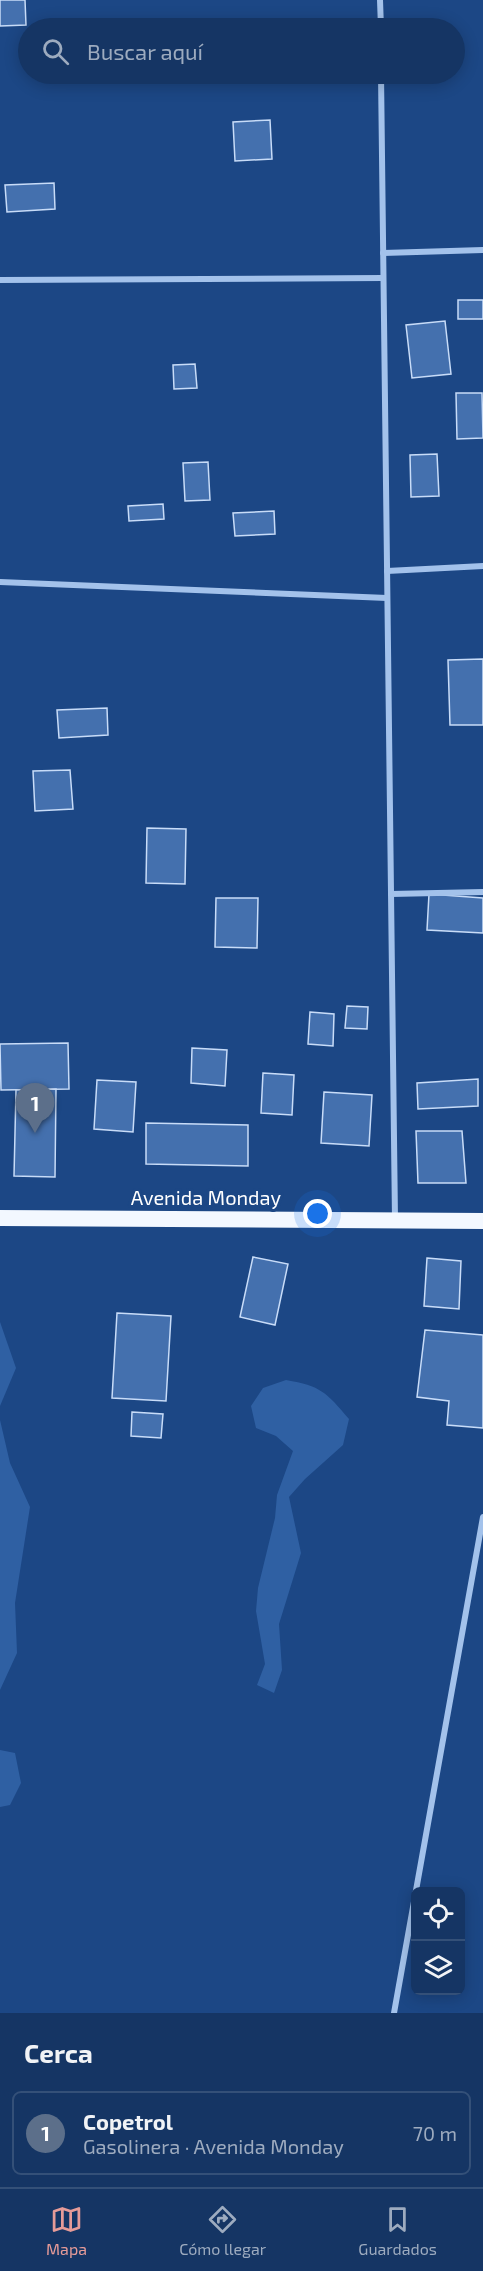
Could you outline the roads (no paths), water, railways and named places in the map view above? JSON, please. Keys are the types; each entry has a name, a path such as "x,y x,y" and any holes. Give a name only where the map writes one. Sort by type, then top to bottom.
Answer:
{"highway":[{"name":"Avenida Monday","path":"0,1218 483,1221"}],"street":[{"path":"380,0 381,18"},
{"path":"381,84 395,1221"},
{"path":"383,254 483,250"},
{"path":"0,280 382,278"},
{"path":"387,571 483,566"},
{"path":"0,582 387,598"},
{"path":"391,894 483,892"},
{"path":"395,2013 483,1517"}],"place":[{"name":"Copetrol","path":"35,1133"}]}
